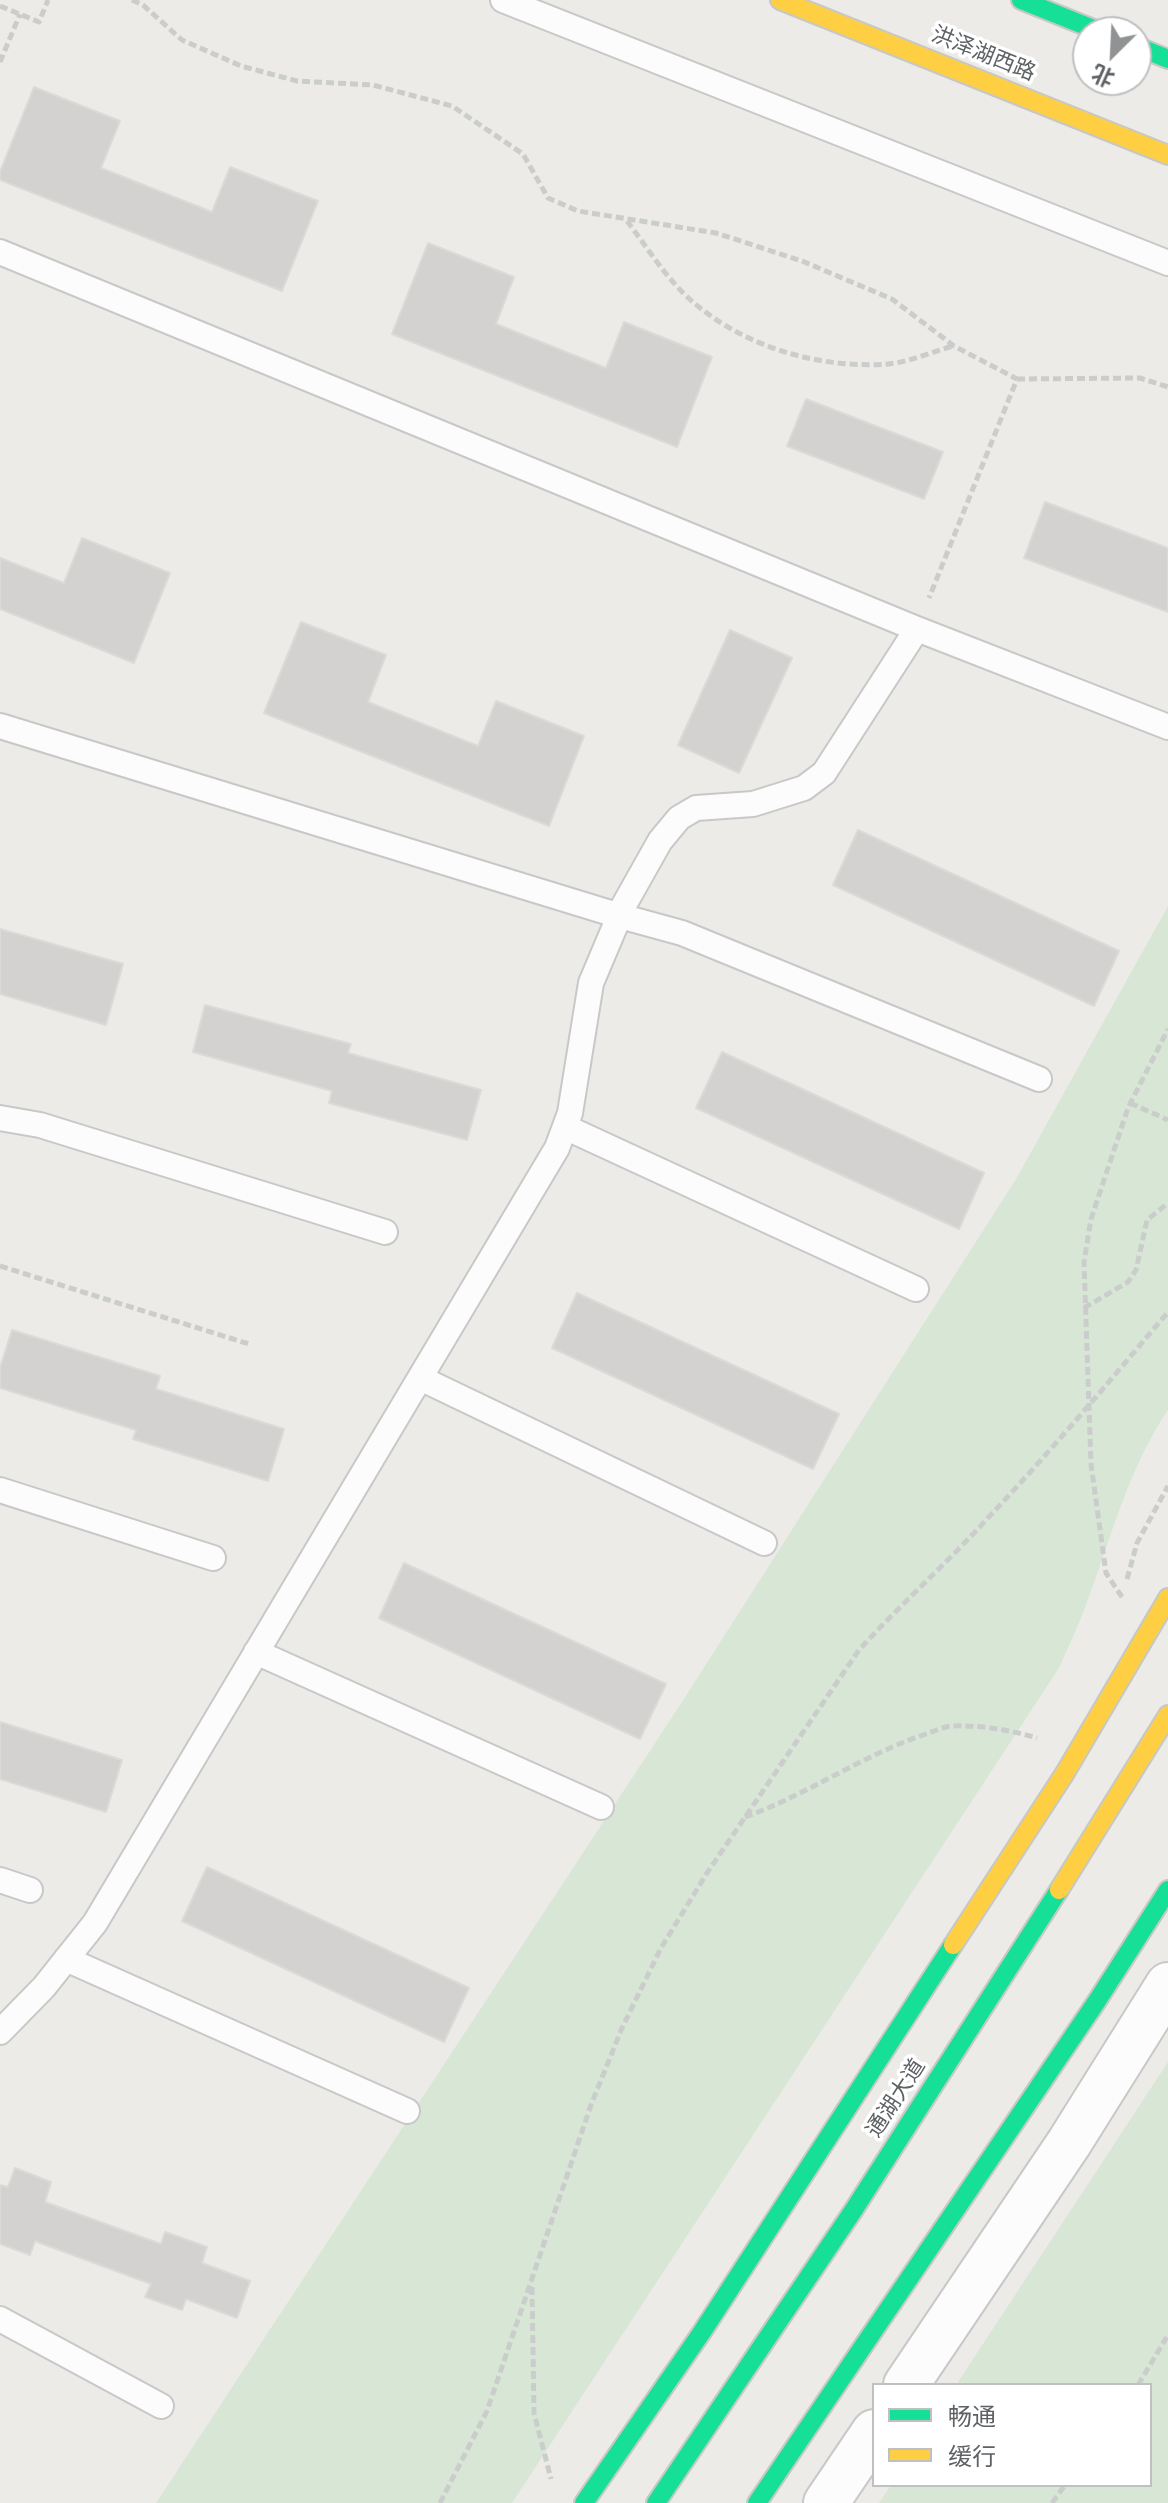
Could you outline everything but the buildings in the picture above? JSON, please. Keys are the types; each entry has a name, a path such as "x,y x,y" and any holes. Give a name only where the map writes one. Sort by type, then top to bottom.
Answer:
{"main road":[{"name":"洪泽湖西路","path":"780,0 1168,155"},
{"path":"1021,0 1072,20"},
{"path":"584,2503 702,2332 1056,1786 1168,1598"},
{"name":"通湖大道","path":"656,2503 756,2358 996,1993 1168,1715"},
{"path":"757,2503 1088,2015 1168,1890"}],"street":[{"path":"907,2383 1069,2143 1168,1985"},
{"path":"826,2503 872,2435"}],"lane":[{"path":"503,0 1168,263"},
{"path":"0,252 917,629 1168,727"},
{"path":"0,2032 44,1987 95,1923 557,1148 570,1113 591,983 620,916 660,841 679,818 696,808 753,804 804,788 824,773 917,629"},
{"path":"0,726 682,933 1039,1079"},
{"path":"0,1118 40,1125 385,1232"},
{"path":"565,1127 916,1289"},
{"path":"420,1378 764,1543"},
{"path":"0,1490 213,1558"},
{"path":"256,1652 601,1807"},
{"path":"0,1880 30,1890"},
{"path":"66,1959 407,2111"},
{"path":"0,2319 161,2406"}],"path":[{"path":"0,6 39,22 48,0"},
{"path":"132,0 143,5 182,40 241,66 297,81 373,85 452,106 523,154 548,198 578,211 716,233 802,261 892,299 954,346 1017,379 1140,378 1168,387"},
{"path":"0,62 20,14"},
{"path":"627,220 691,301 730,329 777,350 827,362 889,364 954,346"},
{"path":"917,629 1017,379"},
{"path":"1122,1598 1106,1573 1091,1464 1084,1262 1091,1219 1130,1103 1168,1029"},
{"path":"1130,1103 1168,1120"},
{"path":"1084,1308 1128,1282 1136,1270 1147,1220 1168,1203"},
{"path":"0,1266 249,1344"},
{"path":"440,2503 487,2411 567,2169 622,2028 661,1948 745,1817 859,1650 984,1522 1089,1406 1168,1312"},
{"path":"745,1817 770,1808 904,1742 949,1726 1007,1729 1042,1739"},
{"path":"531,2281 534,2413 552,2485"},
{"path":"1139,2383 1168,2335"}],"green space":[{"path":"1168,906 1168,1410 1131,1480 1083,1613 1059,1668 512,2503 156,2503 680,1705 1016,1179"},
{"path":"1168,2062 1168,2503 879,2503 890,2487 1152,2487 1152,2383 957,2383"}],"traffic: fast":[{"path":"1021,0 1072,20"},
{"path":"1152,52 1168,59"},
{"path":"656,2503 853,2211 1059,1890"},
{"path":"757,2503 1097,2001 1168,1890"},
{"path":"584,2503 702,2332 953,1945"}],"traffic: slow":[{"path":"780,0 1168,155"},
{"path":"953,1945 1065,1773 1168,1598"},
{"path":"1059,1890 1168,1715"}]}
